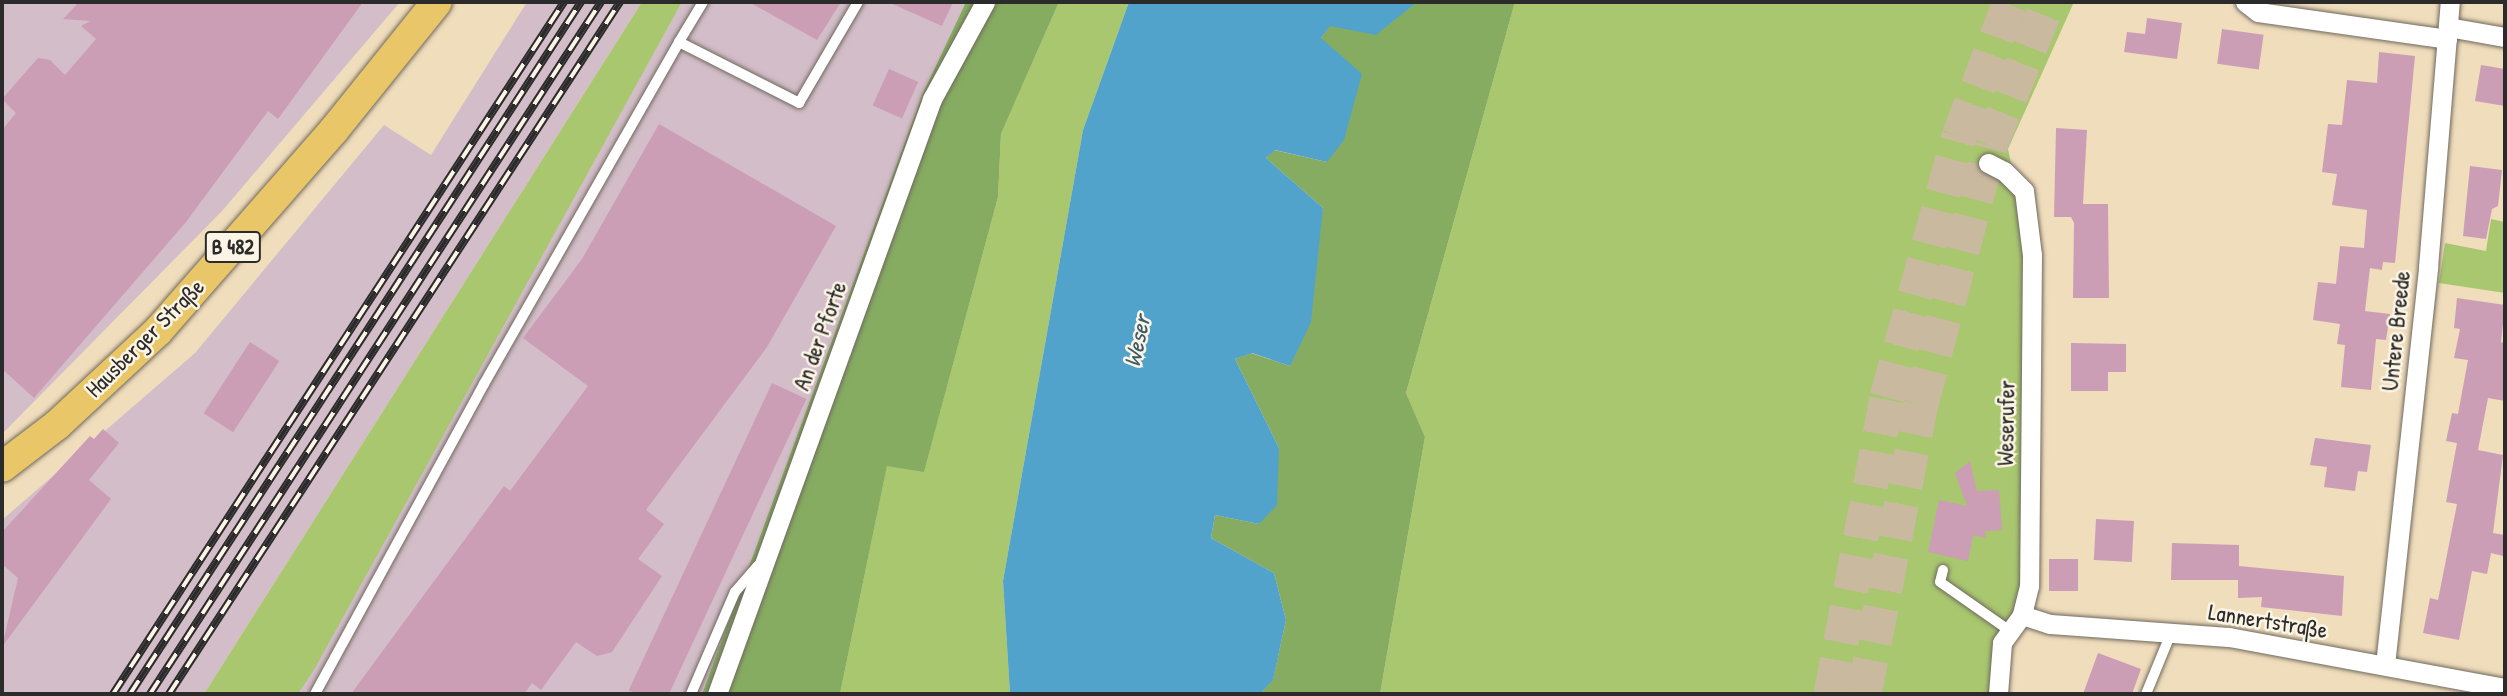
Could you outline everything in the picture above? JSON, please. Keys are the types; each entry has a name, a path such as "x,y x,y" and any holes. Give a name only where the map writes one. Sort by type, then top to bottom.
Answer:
{"main road":[{"name":"Hausberger Straße","path":"2,467 57,425 158,331 334,130 436,2"}],"street":[{"name":"An der Pforte","path":"718,694 932,99 985,2"},
{"path":"2245,2 2258,12 2505,37"},
{"name":"Untere Breede","path":"2385,665 2450,2"},
{"name":"Weserufer","path":"1988,163 2004,171 2024,191 2031,243 2029,586 2022,615 2002,643 1998,694"},
{"name":"Lannertstraße","path":"2022,615 2050,624 2229,637 2505,688"}],"lane":[{"path":"315,694 484,384 703,2"},
{"path":"679,43 799,103 858,2"},
{"path":"691,694 735,592 767,555"},
{"path":"1942,570 1940,582 2010,631"},
{"path":"2146,694 2171,633"}],"shaded area":[{"path":"2,2 400,2 222,211 2,434"},
{"path":"527,2 642,2 204,694 2,694 2,520 195,353 384,125 431,155"},
{"path":"682,2 966,2 923,93 702,694 298,694"}],"green space":[{"path":"642,2 682,2 315,668 298,694 204,694"},
{"path":"966,2 1059,2 1001,134 998,197 924,472 887,466 840,694 702,694 923,93"},
{"path":"1059,2 1129,2 1083,130 1003,581 1010,694 840,694 887,465 924,471 998,197 1001,134"},
{"path":"1417,2 1515,2 1406,393 1425,437 1380,694 1260,694 1273,679 1286,620 1274,573 1211,538 1215,515 1259,524 1279,448 1235,359 1251,353 1290,366 1323,208 1266,158 1274,150 1327,162 1321,38 1330,25"},
{"path":"1515,2 2074,2 2008,149 2029,247 2027,611 1998,654 1998,694 1380,694 1425,437 1406,393"},
{"path":"2491,219 2505,222 2505,293 2439,283 2445,243 2486,251"}],"water":[{"name":"Weser","path":"1129,2 1417,2 1376,35 1330,26 1321,38 1362,74 1344,140 1327,162 1275,150 1266,158 1323,208 1311,322 1290,366 1252,353 1235,359 1279,448 1277,505 1259,524 1215,515 1211,538 1274,573 1286,620 1273,680 1260,694 1010,694 1003,581 1083,130"}],"building":[{"path":"79,2 363,2 278,119 268,111 186,222 34,398 2,369 2,130 16,113 2,99 38,58 50,60 65,75 96,39 81,26 90,21 63,19"},
{"path":"749,2 841,2 817,40"},
{"path":"888,2 953,2 942,26"},
{"path":"2147,18 2182,23 2177,59 2124,52 2127,32 2145,34"},
{"path":"2222,29 2264,35 2259,70 2217,64"},
{"path":"2379,52 2415,56 2395,263 2383,262 2382,270 2370,268 2365,311 2390,314 2386,340 2376,339 2371,390 2341,387 2345,345 2337,344 2340,324 2313,320 2318,282 2336,284 2340,246 2364,248 2367,210 2332,205 2337,174 2322,172 2328,124 2342,125 2347,80 2377,83"},
{"path":"2481,65 2505,69 2505,106 2475,101"},
{"path":"889,69 918,82 902,119 873,106"},
{"path":"659,124 836,226 767,347 646,510 664,524 638,559 662,576 612,652 597,656 576,642 541,690 532,683 524,694 351,694 504,486 510,491 588,386 523,338 582,259"},
{"path":"2056,128 2087,130 2083,204 2108,204 2109,298 2073,298 2074,223 2071,217 2054,217"},
{"path":"2470,166 2502,170 2498,206 2492,209 2486,239 2463,236"},
{"path":"2457,298 2505,305 2501,342 2505,343 2505,401 2488,398 2478,450 2503,455 2493,533 2505,535 2503,556 2491,553 2487,574 2472,571 2459,640 2423,633 2430,598 2438,600 2457,504 2446,502 2457,443 2446,441 2452,413 2458,414 2468,360 2454,358 2460,329 2454,328"},
{"path":"250,342 279,361 233,432 204,413"},
{"path":"2071,343 2126,344 2126,372 2108,372 2108,391 2071,391"},
{"path":"772,383 806,399 669,694 637,694 629,690"},
{"path":"103,429 119,443 89,480 111,499 2,647 18,578 2,564 2,532 90,436 94,439"},
{"path":"2315,438 2371,445 2367,472 2358,471 2355,491 2324,487 2327,467 2310,465"},
{"path":"1970,461 1977,491 1999,490 2002,530 1985,531 1986,538 1973,535 1968,561 1928,552 1939,500 1967,506 1955,473"},
{"path":"2096,519 2134,521 2132,562 2094,560"},
{"path":"2172,543 2239,545 2239,566 2344,576 2342,616 2261,607 2262,597 2238,598 2238,580 2171,580"},
{"path":"2049,559 2078,559 2078,591 2049,591"},
{"path":"2098,653 2141,669 2132,694 2083,694"}],"tunnel":[{"path":"1831,694 1887,397 1959,136 2010,2"},
{"path":"1864,694 1921,404 1990,145 2048,2"}],"railway":[{"path":"113,694 564,2"},
{"path":"130,694 581,2"},
{"path":"150,694 601,2"},
{"path":"169,694 620,2"}]}
